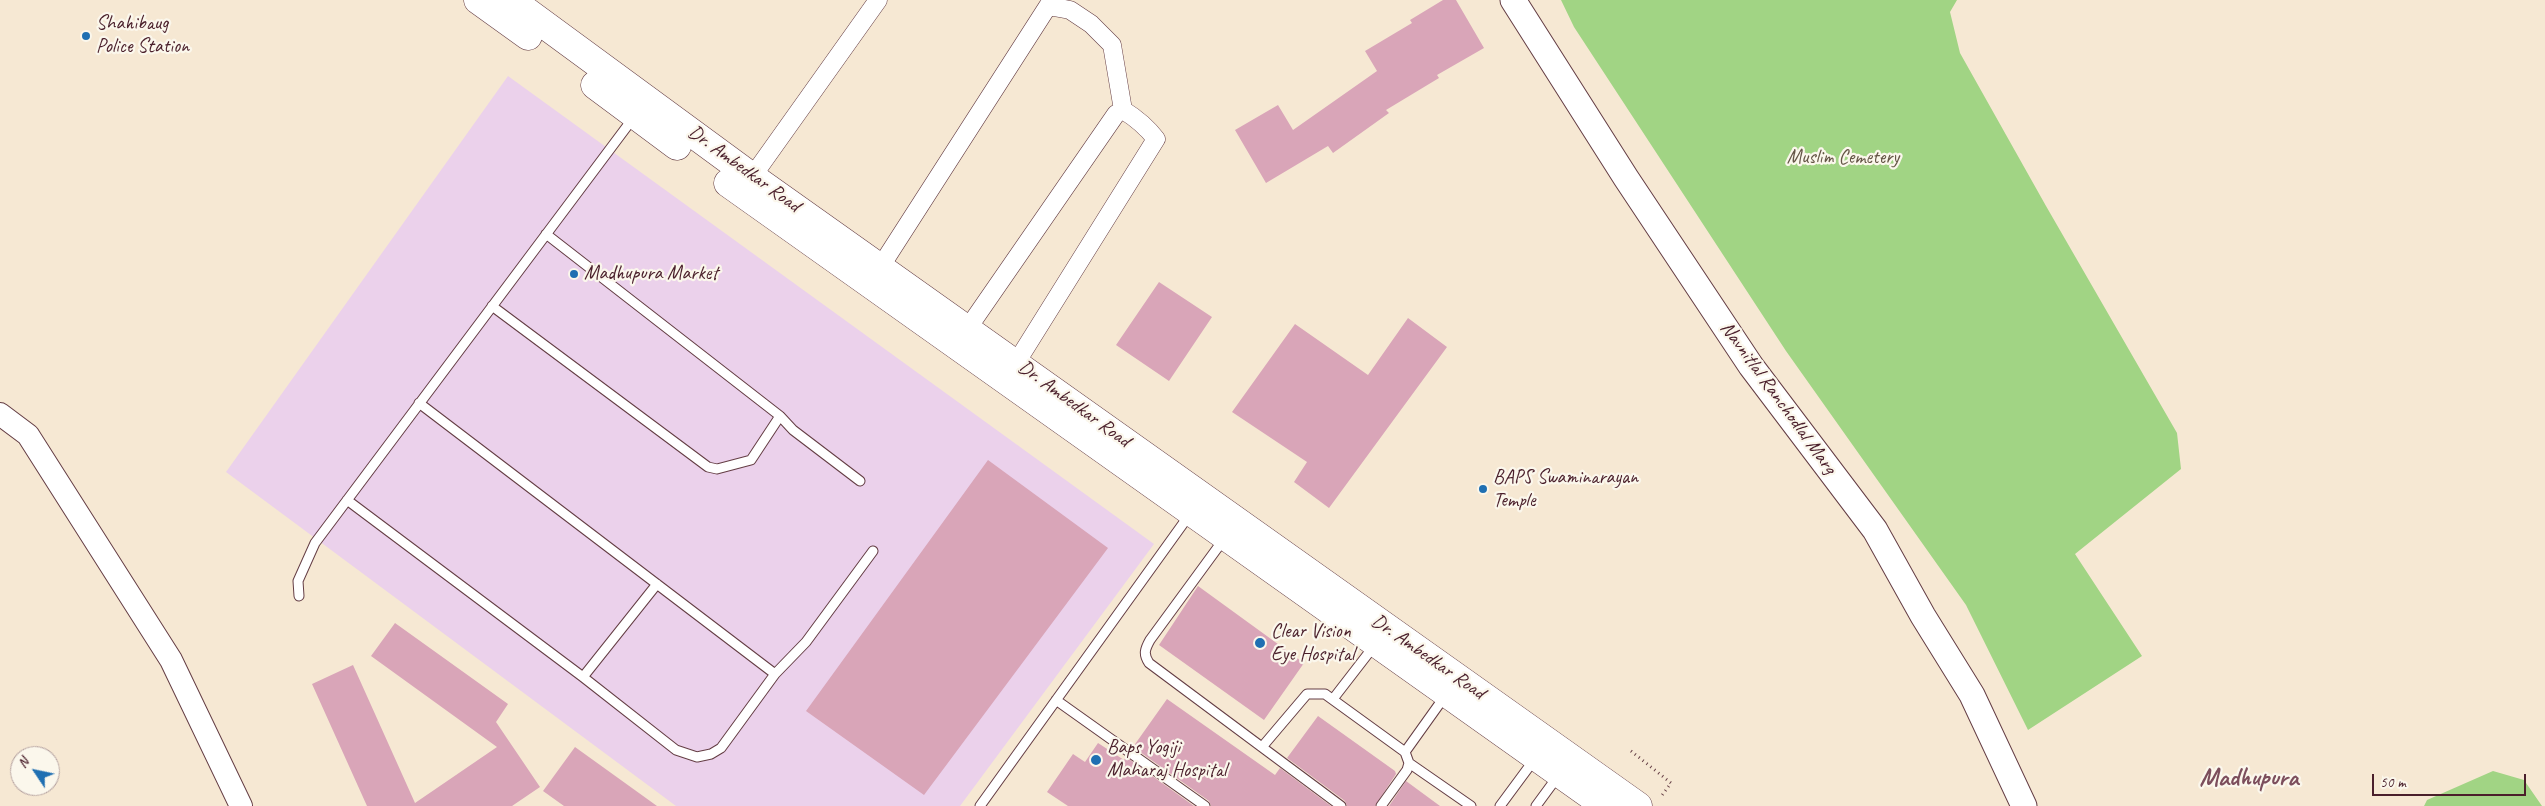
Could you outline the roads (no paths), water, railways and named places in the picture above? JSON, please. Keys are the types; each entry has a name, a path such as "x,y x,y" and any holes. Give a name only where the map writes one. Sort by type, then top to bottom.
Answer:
{"main road":[{"name":"Dr. Ambedkar Road","path":"478,0 1191,512 1605,806"},
{"name":"Dr. Ambedkar Road","path":"511,0 752,177 968,328 1638,806"},
{"name":"Navnitlal Ranchodlal Marg","path":"1513,0 1626,178 1751,366 1875,530 1923,616 1972,695 2024,806"},
{"path":"1530,0 1638,170 1764,358 1888,521 1936,608 1984,687 2041,806"}],"street":[{"path":"752,177 878,0"},
{"path":"880,266 1048,6 1070,10 1091,24 1112,45 1123,110 1146,126 1156,139 1016,363"},
{"path":"968,328 1116,114 1123,110"},
{"path":"0,414 28,435 171,660 241,806"}],"lane":[{"path":"299,596 298,581 315,543 636,115"},
{"path":"546,234 780,416 793,430 860,481"},
{"path":"492,306 708,468 718,469 751,460 780,416"},
{"path":"419,404 775,674"},
{"path":"347,500 583,677 676,750 697,757 711,754 721,748 775,674 806,642 873,550"},
{"path":"980,806 1191,512"},
{"path":"1226,537 1150,640 1145,648 1144,656 1149,663 1341,806"},
{"path":"583,677 657,584"},
{"path":"1333,699 1375,643"},
{"path":"1262,747 1307,694 1325,694 1405,752 1409,763 1471,806"},
{"path":"1405,752 1447,694"},
{"path":"1056,700 1205,806"},
{"path":"1500,806 1536,757"},
{"path":"1381,806 1407,770 1409,763"},
{"path":"1536,806 1559,774"}],"place":[{"name":"Shahibaug Police Station","path":"86,36"},
{"name":"Madhupura Market","path":"574,274"},
{"name":"BAPS Swaminarayan Temple","path":"1483,489"},
{"name":"Clear Vision Eye Hospital","path":"1260,643"},
{"name":"Baps Yogiji Maharaj Hospital","path":"1096,760"}],"district":[{"name":"Madhupura","path":"2249,778"}],"park label":[{"name":"Muslim Cemetery","path":"1843,158"}]}
